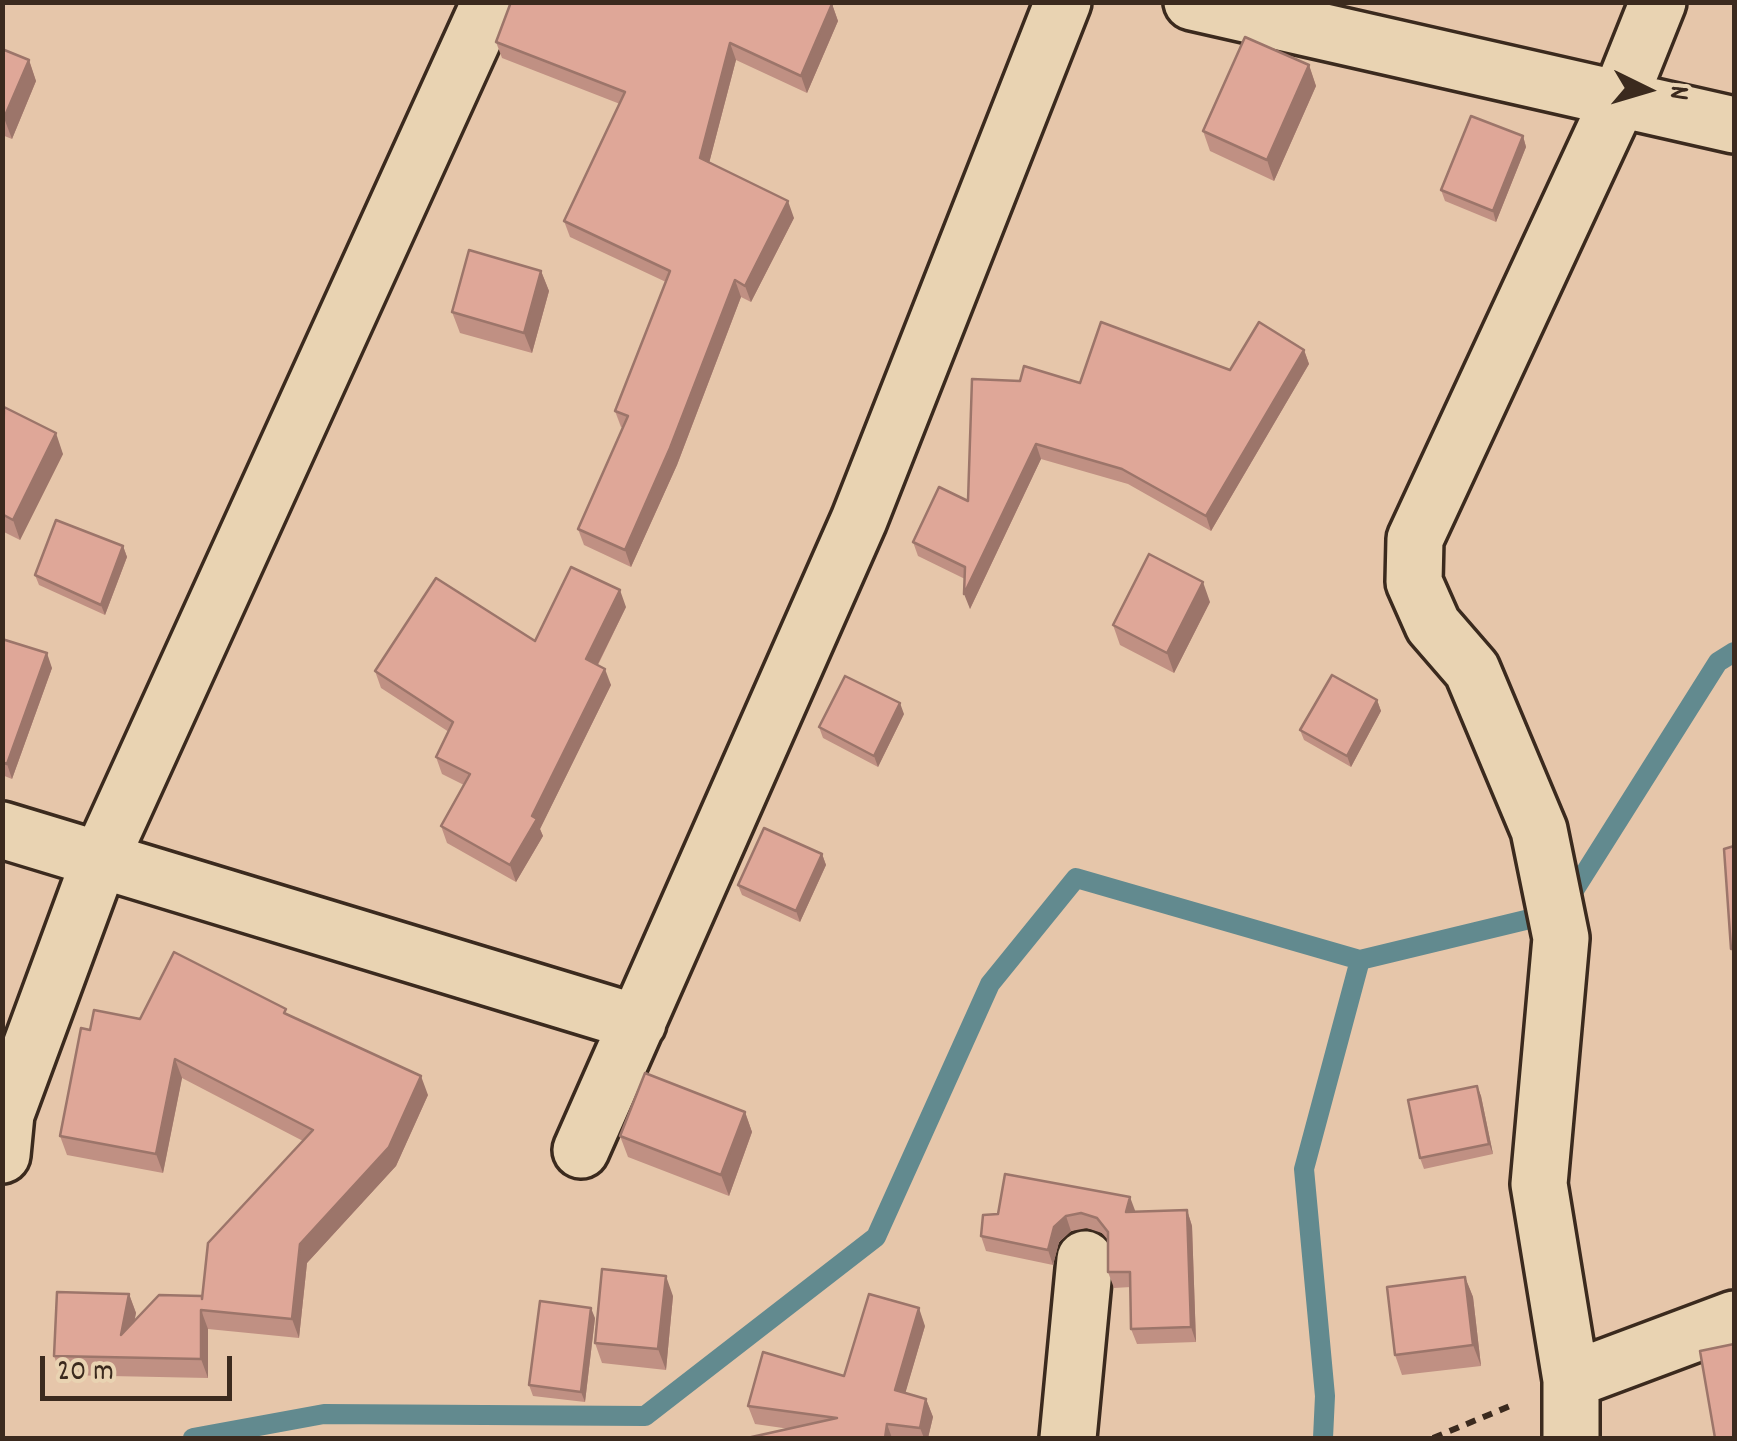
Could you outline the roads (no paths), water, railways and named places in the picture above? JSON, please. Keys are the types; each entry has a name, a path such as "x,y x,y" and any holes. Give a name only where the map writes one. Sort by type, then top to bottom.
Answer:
{"street":[{"path":"2,1155 6,1114 99,862 490,2"},
{"path":"581,1150 859,520 1063,2"},
{"path":"1192,2 1734,125"},
{"path":"1571,1438 1571,1380 1539,1184 1561,938 1539,830 1472,670 1434,625 1414,582 1414,567 1416,539 1620,97 1658,2"},
{"path":"2,830 638,1022"},
{"path":"1068,1438 1085,1259"},
{"path":"1571,1380 1734,1319"}],"waterway":[{"path":"1573,892 1718,662 1734,652"},
{"path":"193,1438 324,1414 645,1416 876,1237 990,984 1076,878 1360,960 1538,917"},
{"path":"1323,1438 1325,1396 1304,1169 1360,960"}]}
